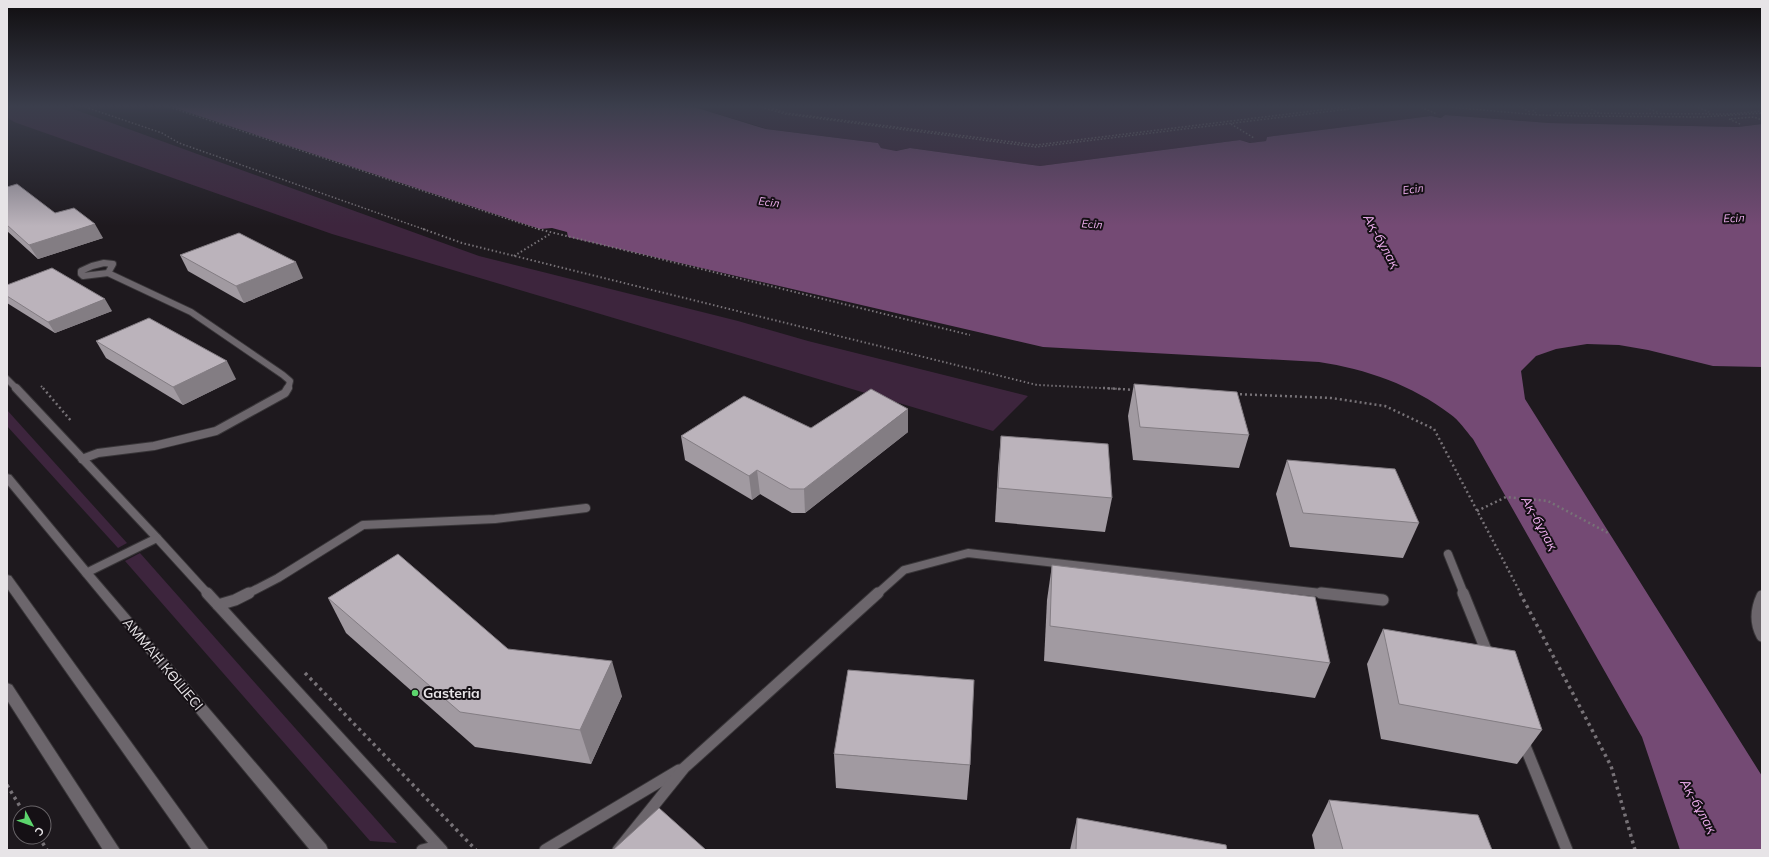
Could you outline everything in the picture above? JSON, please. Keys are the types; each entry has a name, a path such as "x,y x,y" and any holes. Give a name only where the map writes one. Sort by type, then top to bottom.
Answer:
{"main road":[{"name":"АММАН КӨШЕСІ","path":"7,477 320,850"},
{"path":"7,579 201,850"},
{"path":"7,689 112,850"}],"lane":[{"path":"82,459 98,453 154,446 216,431 274,400 285,393 290,386 290,380 191,312 108,273"},
{"path":"7,379 218,605 440,848"},
{"path":"218,605 235,600 278,578 363,525 496,519 586,508"},
{"path":"86,573 156,538"},
{"path":"618,850 684,768 904,570 968,554 1383,600"},
{"path":"1448,554 1492,665"},
{"path":"1762,596 1757,604 1758,630 1762,636"},
{"path":"1519,732 1567,850"},
{"path":"545,850 684,768"},
{"path":"422,850 440,848"}],"path":[{"path":"187,146 462,243 1037,386 1140,390"},
{"path":"287,146 550,233 970,335"},
{"path":"1028,146 1044,146"},
{"path":"514,256 550,233"},
{"path":"1227,394 1331,398 1385,406 1434,428 1611,766 1635,850"},
{"path":"1477,511 1506,497 1548,501 1610,534"},
{"path":"7,785 19,805"}],"shaded area":[{"path":"82,146 175,146 479,256 1028,396 993,431 332,234"},
{"path":"880,146 1194,146 1040,166 910,148 895,151 881,148"},
{"path":"7,410 127,543 118,548 7,426"},
{"path":"140,553 397,843 370,841 125,561"}],"water":[{"path":"290,146 880,146 881,148 896,151 910,148 1040,166 1194,146 1762,146 1762,367 1713,366 1648,350 1619,345 1587,344 1556,349 1536,356 1521,371 1525,399 1762,776 1762,850 1680,850 1642,737 1473,439 1453,416 1420,395 1371,374 1319,362 1043,347 568,237 567,232 552,228 540,229"}],"building":[{"path":"17,184 55,213 74,208 95,224 29,245 7,225 7,187"},
{"path":"239,233 296,262 236,286 180,255"},
{"path":"52,268 105,299 48,322 7,296 7,285"},
{"path":"149,318 227,361 173,387 96,341"},
{"path":"1134,384 1237,392 1249,435 1140,427"},
{"path":"871,389 908,409 804,489 790,489 757,470 749,476 681,436 744,396 811,428"},
{"path":"1001,436 1108,444 1112,498 998,488"},
{"path":"1287,460 1395,469 1419,523 1303,513"},
{"path":"398,554 508,649 612,661 580,730 460,712 328,598"},
{"path":"1052,565 1315,597 1330,663 1050,626"},
{"path":"1383,629 1515,651 1542,730 1399,704"},
{"path":"848,670 974,680 970,765 834,754"},
{"path":"1329,800 1478,815 1492,850 1343,850"},
{"path":"659,808 706,850 613,850"},
{"path":"1077,818 1226,845 1227,850 1076,850"}],"place":[{"name":"Gasteria","path":"415,693"}],"water label":[{"name":"Есіл","path":"1413,189"},
{"name":"Есіл","path":"769,202"},
{"name":"Есіл","path":"1734,218"},
{"name":"Есіл","path":"1092,224"},
{"name":"Ақ-бұлақ","path":"1382,241"},
{"name":"Ақ-бұлақ","path":"1540,523"},
{"name":"Ақ-бұлақ","path":"1699,806"}]}
